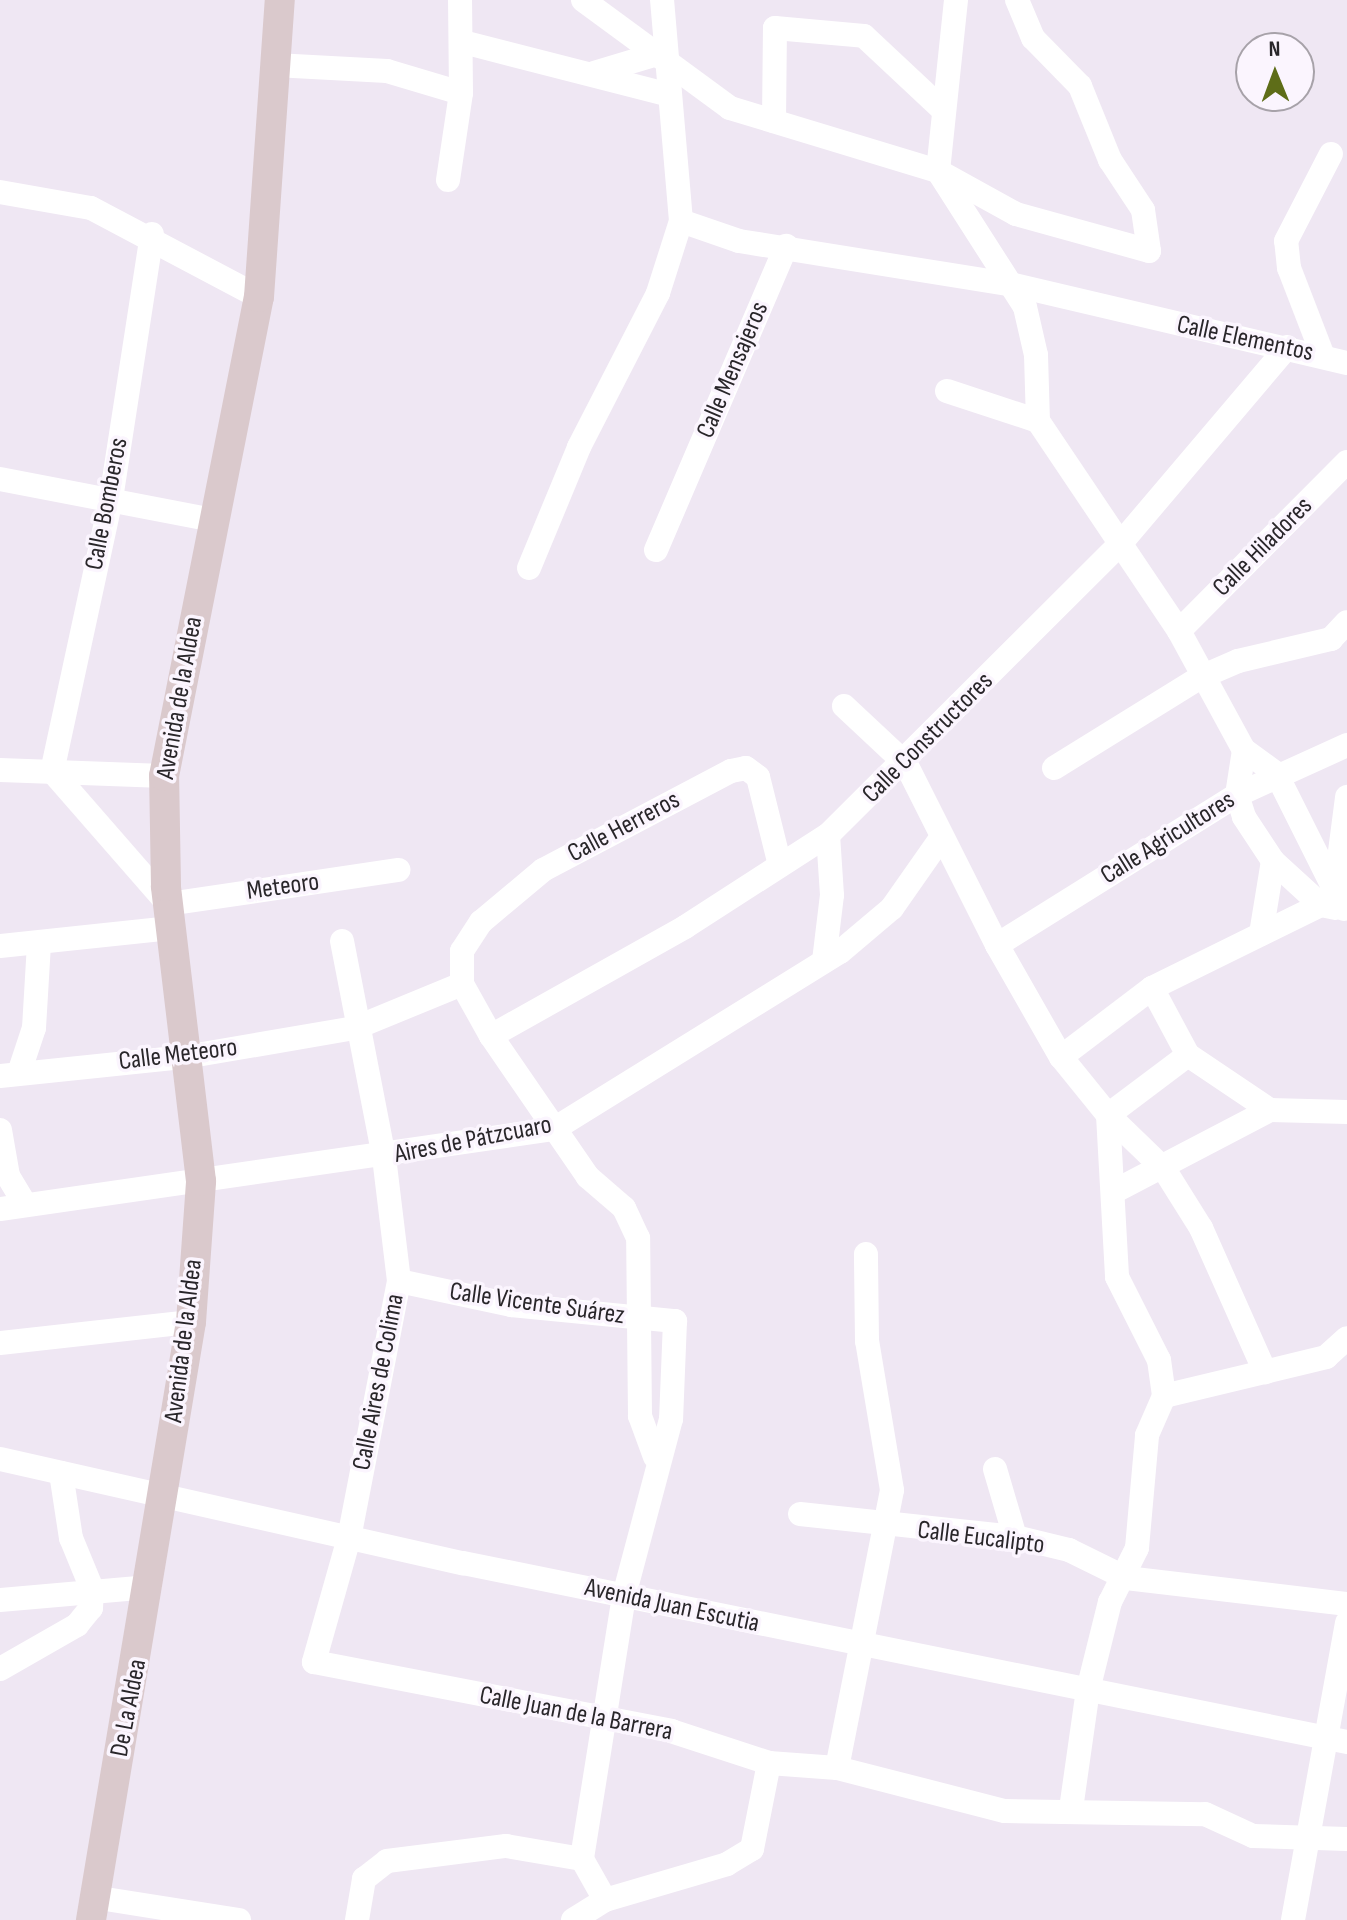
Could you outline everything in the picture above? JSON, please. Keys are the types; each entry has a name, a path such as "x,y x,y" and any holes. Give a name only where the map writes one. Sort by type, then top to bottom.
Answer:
{"main road":[{"name":"Avenida de la Aldea","path":"162,1495 191,1322 201,1181 169,916 164,776 259,297 280,0"},
{"name":"De La Aldea","path":"92,1908 149,1587 162,1495"}],"street":[{"path":"448,180 461,93 463,42 460,0"},
{"path":"583,0 730,108 938,171 1016,214 1149,251 1143,210 1110,160 1080,86 1033,38 1017,0"},
{"path":"529,568 579,447 658,293 681,221 660,56 662,0"},
{"path":"956,0 941,108 938,171 1014,285 1036,355 1038,421 1179,631 1201,677 1244,750 1276,773 1337,904"},
{"path":"774,121 775,28 864,36 941,108"},
{"path":"463,42 666,94"},
{"path":"592,73 660,56"},
{"path":"275,65 387,71 461,93"},
{"path":"1323,356 1289,268 1286,241 1331,154"},
{"path":"0,192 91,208 152,234 211,276 259,297"},
{"name":"Calle Elementos","path":"681,221 739,241 786,246 1014,285 1347,363"},
{"name":"Calle Bomberos","path":"52,771 111,499 152,234"},
{"name":"Calle Mensajeros","path":"656,550 786,246"},
{"name":"Calle Constructores","path":"491,1036 828,835 906,764 1121,543 1287,347"},
{"path":"947,391 1038,421"},
{"name":"Calle Hiladores","path":"1179,631 1342,478"},
{"path":"0,479 213,520"},
{"path":"1054,768 1201,677 1238,661 1331,639 1347,622"},
{"path":"844,706 906,764 997,945 1061,1057 1108,1115 1164,1169 1236,1299 1265,1372"},
{"name":"Calle Agricultores","path":"997,945 1237,795 1276,773 1347,745"},
{"path":"1244,750 1237,795 1273,861 1337,904"},
{"name":"Calle Herreros","path":"462,984 462,951 481,922 543,870 731,771 746,768 758,777 780,865"},
{"path":"0,770 164,776"},
{"path":"52,771 169,916"},
{"path":"1337,904 1347,797"},
{"path":"824,961 832,895 828,835"},
{"name":"Aires de Pátzcuaro","path":"0,1209 384,1157 554,1129 824,961 892,908 941,838"},
{"path":"1261,934 1273,861"},
{"name":"Meteoro","path":"0,946 39,944 399,870"},
{"path":"1061,1057 1152,988 1261,934 1337,904"},
{"name":"Calle Aires de Colima","path":"314,1662 349,1538 399,1281 384,1157 355,1028 342,941"},
{"path":"9,1074 34,1028 39,944"},
{"path":"462,984 491,1036 554,1129 588,1177 624,1208 638,1238 635,1318 640,1416 655,1457 624,1596 582,1859 605,1900"},
{"name":"Calle Meteoro","path":"9,1074 185,1057 355,1028 462,984"},
{"path":"1152,988 1188,1055 1270,1110"},
{"path":"1108,1115 1188,1055"},
{"path":"1115,1191 1164,1169 1270,1110 1347,1112"},
{"path":"1071,1809 1088,1690 1110,1602 1126,1578 1139,1533 1147,1435 1164,1396 1159,1360 1117,1277 1115,1191 1108,1115"},
{"path":"0,1130 8,1176 25,1204"},
{"path":"837,1768 889,1528 891,1453 867,1341 866,1254"},
{"name":"Calle Vicente Suárez","path":"399,1281 511,1305 675,1321 671,1419 655,1457"},
{"path":"0,1343 191,1322"},
{"path":"1164,1396 1326,1357 1347,1338"},
{"name":"Avenida Juan Escutia","path":"0,1459 624,1596 1339,1741"},
{"path":"995,1469 1015,1537"},
{"path":"0,1669 77,1625 91,1608 92,1589 71,1538 61,1473"},
{"name":"Calle Eucalipto","path":"800,1514 889,1528 1015,1537 1069,1550 1126,1578 1347,1604"},
{"path":"0,1600 92,1589 149,1587"},
{"path":"1293,1920 1304,1843 1339,1741 1347,1623"},
{"name":"Calle Juan de la Barrera","path":"314,1662 603,1721 671,1731 769,1763 837,1768 1005,1811 1071,1809 1205,1814 1253,1836 1304,1843 1347,1839"},
{"path":"573,1920 605,1900 727,1864 752,1849 769,1763"},
{"path":"357,1920 364,1879 387,1861 506,1846 582,1859"},
{"path":"92,1908 239,1920"}]}
